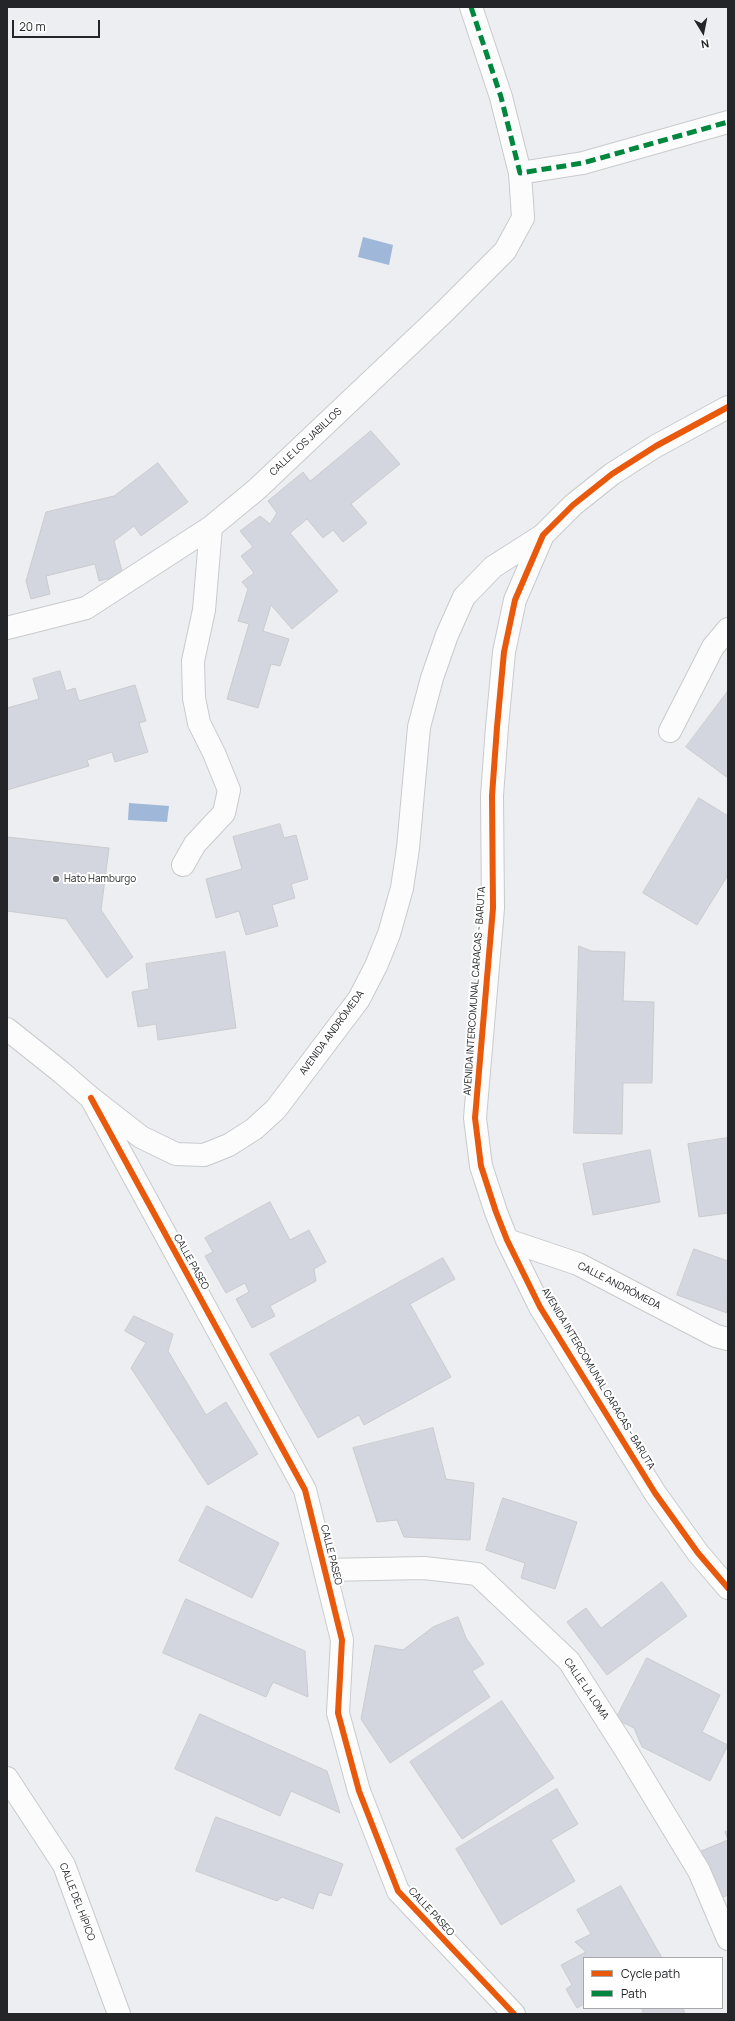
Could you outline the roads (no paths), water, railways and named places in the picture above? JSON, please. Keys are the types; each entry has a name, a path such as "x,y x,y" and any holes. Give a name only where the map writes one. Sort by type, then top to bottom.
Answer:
{"street":[{"name":"CALLE LOS JABILLOS","path":"7,628 86,608 211,527 262,484 443,313 505,250 523,218 520,173 501,97 471,7"},
{"path":"520,173 583,163 728,122"},
{"name":"AVENIDA INTERCOMUNAL CARACAS - BARUTA","path":"728,407 656,446 612,474 573,505 543,535 515,600 504,652 492,796 493,908 475,1118 481,1166 507,1240 540,1306 655,1493 698,1553 728,1588"},
{"path":"183,865 195,844 224,813 229,790 214,753 199,724 194,698 193,661 204,610 211,527"},
{"name":"AVENIDA ANDRÓMEDA","path":"7,1029 141,1137 176,1154 204,1155 229,1145 254,1129 276,1109 359,999 376,966 389,934 402,888 408,848 419,727 432,678 447,635 464,597 493,567 543,535"},
{"path":"670,730 713,647 728,629"},
{"name":"CALLE PASEO","path":"91,1098 305,1490 342,1640 338,1713 359,1791 398,1891 514,2014"},
{"name":"CALLE ANDRÓMEDA","path":"507,1240 578,1264 716,1336 728,1339"},
{"name":"CALLE LA LOMA","path":"325,1570 424,1568 477,1574 569,1661 627,1752 699,1871 728,1939"},
{"name":"CALLE DEL HÍPICO","path":"7,1778 64,1865 119,2014"}],"water":[{"path":"363,237 393,245 389,265 358,257"},
{"path":"129,803 169,806 167,822 128,820"}],"place":[{"name":"Hato Hamburgo","path":"56,879"}]}
